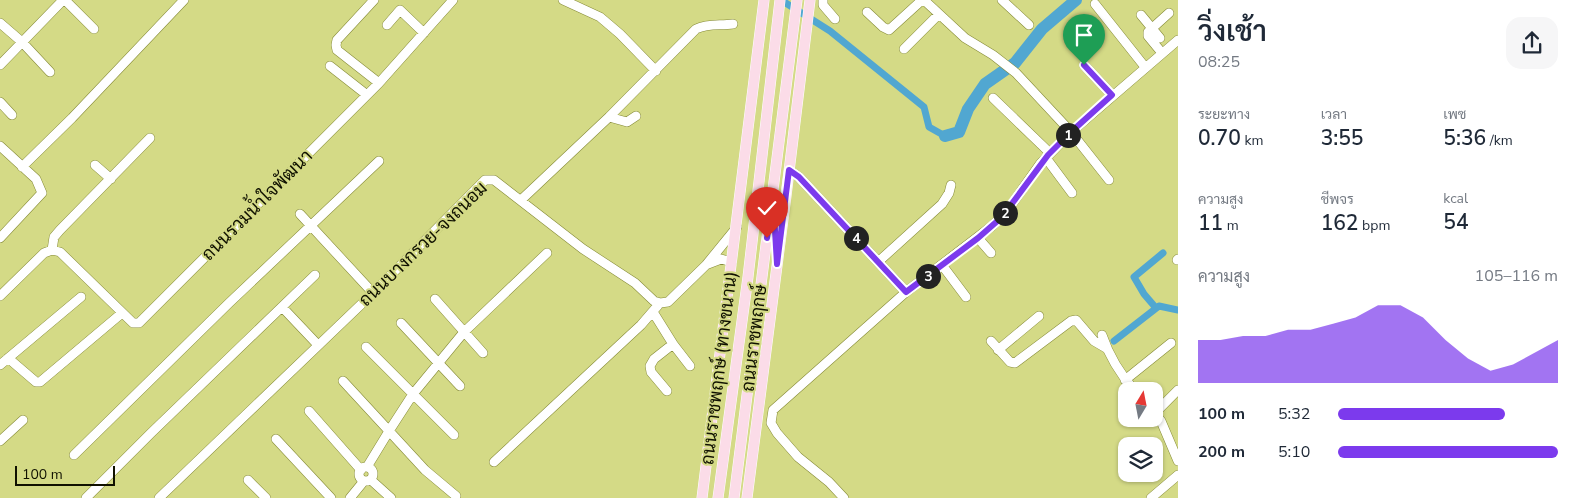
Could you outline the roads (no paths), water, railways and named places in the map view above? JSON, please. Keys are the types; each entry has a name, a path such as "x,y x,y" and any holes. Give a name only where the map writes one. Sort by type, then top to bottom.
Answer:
{"main road":[{"name":"ถนนราชพฤกษ์","path":"734,498 797,0"},
{"path":"747,498 810,1"},
{"name":"ถนนราชพฤกษ์ (ทางขนาน)","path":"702,498 764,2"},
{"name":"ถนนราชพฤกษ์","path":"717,496 748,277 780,5"},
{"path":"773,197 777,264"}],"street":[{"path":"0,65 64,0 94,29"},
{"path":"22,167 72,118 184,0"},
{"path":"374,0 337,40 336,45 337,50 379,83"},
{"name":"ถนนรวมน้ำใจพัฒนา","path":"52,250 60,252 133,323 139,323 367,96 453,0"},
{"path":"563,0 600,17 620,34 656,71"},
{"path":"823,0 822,5 835,19"},
{"path":"867,12 889,30 923,0 965,38 1016,73 1071,132 1109,180"},
{"path":"1002,0 1029,25"},
{"path":"1095,4 1145,67"},
{"path":"387,25 400,10 424,33"},
{"path":"1162,53 1148,36 1148,32 1169,13"},
{"path":"904,49 938,14"},
{"path":"1141,15 1160,38"},
{"path":"0,23 22,42 50,72"},
{"path":"521,200 656,71 696,29 705,25 722,26 733,24"},
{"path":"844,498 829,482 798,457 777,433 771,423 773,410 906,292 978,238 1007,211 1048,155 1071,132 1178,40"},
{"path":"1084,65 1112,95"},
{"path":"330,66 367,96"},
{"path":"993,98 1048,155 1072,193"},
{"path":"0,102 12,115"},
{"path":"608,117 627,122 636,116"},
{"path":"0,296 44,253 52,250 54,237 60,230 150,138"},
{"path":"0,146 36,179 42,193 0,238"},
{"path":"74,455 174,356 379,161"},
{"path":"95,164 111,179"},
{"path":"789,170 799,177 906,292"},
{"name":"ถนนบางกรวย-จงถนอม","path":"159,498 373,293 485,180 494,180 583,249 635,283 654,301 660,303"},
{"path":"878,262 942,204 949,193 951,185"},
{"path":"300,214 373,293"},
{"path":"494,462 653,312 660,303 668,302 706,265 737,227"},
{"path":"978,238 991,253"},
{"path":"364,469 413,394 464,332 547,253"},
{"path":"706,265 721,259 732,262"},
{"path":"942,265 966,297"},
{"path":"86,498 315,275"},
{"path":"0,365 81,297"},
{"path":"434,299 483,353"},
{"path":"282,307 318,345"},
{"path":"653,312 673,344 690,366"},
{"path":"8,358 36,382 40,382 122,313"},
{"path":"998,350 1039,316"},
{"path":"991,341 1010,362 1015,363 1071,321 1076,320 1094,341 1106,348"},
{"path":"401,324 460,386"},
{"path":"1102,335 1106,348 1127,382"},
{"path":"666,391 651,372 650,366 654,359 673,344"},
{"path":"1124,378 1170,344"},
{"path":"366,347 454,435"},
{"path":"1124,378 1152,353"},
{"path":"343,381 425,470 456,496"},
{"path":"1163,405 1178,390"},
{"path":"309,411 364,469 372,473 368,480 350,498"},
{"path":"0,441 23,420"},
{"path":"1163,426 1178,461"},
{"path":"276,439 331,498"},
{"path":"1151,498 1178,475"},
{"path":"248,480 266,498"},
{"path":"368,480 391,498"}],"waterway":[{"path":"781,0 830,31 924,107 929,127 945,136"},
{"path":"945,136 959,132 968,109 985,84 1015,63 1042,29 1076,0"},
{"path":"1156,308 1144,294 1134,277 1163,253"},
{"path":"1114,341 1159,306 1178,310"}]}
